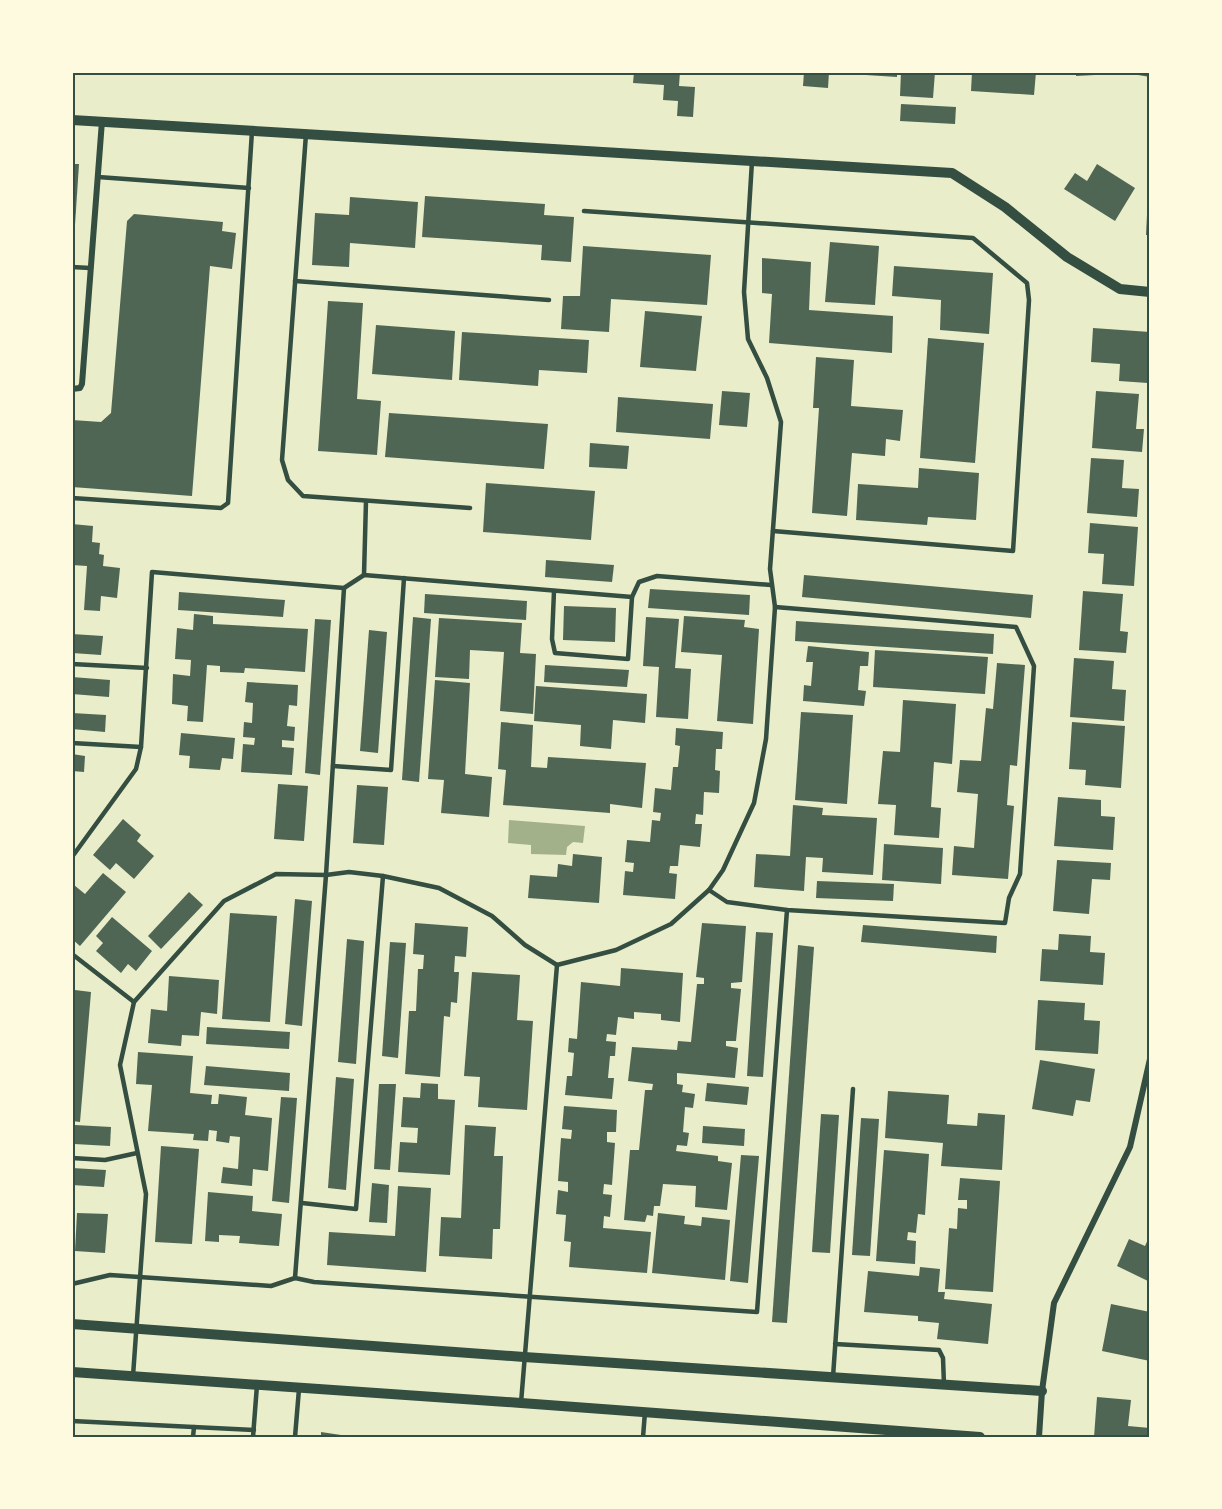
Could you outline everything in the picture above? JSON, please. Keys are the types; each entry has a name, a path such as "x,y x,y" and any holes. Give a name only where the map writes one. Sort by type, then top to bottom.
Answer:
{"street":[{"path":"72,120 952,172 1005,207 1067,258 1120,289 1150,292"},
{"path":"72,389 80,388 82,384 102,121"},
{"path":"1038,1437 1054,1303 1130,1147 1150,1059"},
{"path":"72,1324 1042,1391"},
{"path":"72,1372 978,1437"}],"lane":[{"path":"72,498 221,508 228,503 252,130"},
{"path":"306,133 282,460 288,480 303,496 470,508"},
{"path":"133,1377 146,1194 120,1065 134,1002 224,901 276,874 326,875 349,872 383,876 440,888 492,916 525,945 557,965 616,950 671,924 709,890 723,870 754,803 766,740 775,607 771,585 781,422 767,378 748,339 744,292 752,161"},
{"path":"98,177 249,188"},
{"path":"584,211 973,238 1027,283 1029,300 1013,551 773,531"},
{"path":"72,267 90,268"},
{"path":"295,281 549,300"},
{"path":"364,575 366,501"},
{"path":"72,857 136,769 141,747 152,572 344,588 364,575 632,597"},
{"path":"554,591 552,639 555,653 628,659 632,597 639,582 657,576 771,585"},
{"path":"333,766 391,770 404,578"},
{"path":"296,1278 326,875 344,588"},
{"path":"709,890 727,902 787,910 1005,923 1009,898 1020,874 1034,666 1016,627 775,607"},
{"path":"72,664 147,668"},
{"path":"72,743 141,747"},
{"path":"302,1203 356,1209 383,876"},
{"path":"72,1284 110,1275 271,1286 296,1278 315,1282 529,1298 757,1312 787,910"},
{"path":"72,965 74,956 134,1002"},
{"path":"521,1403 557,965"},
{"path":"833,1377 853,1089"},
{"path":"72,1158 105,1160 137,1153"},
{"path":"835,1344 939,1350 943,1358 944,1385"},
{"path":"254,1437 257,1385"},
{"path":"295,1437 299,1388"},
{"path":"643,1437 645,1412"},
{"path":"72,1421 254,1430"},
{"path":"193,1437 194,1427"}],"shaded area":[{"path":"509,820 585,826 583,843 573,842 567,847 566,855 531,854 531,845 508,843"}],"building":[{"path":"634,72 680,72 679,86 695,87 693,117 677,116 678,101 663,100 664,85 633,83"},
{"path":"804,72 829,72 828,88 803,86"},
{"path":"850,72 897,72 897,77 850,74"},
{"path":"901,72 935,72 933,98 900,96"},
{"path":"972,72 1036,72 1034,95 971,91"},
{"path":"1076,72 1095,72 1095,75 1076,76"},
{"path":"1150,72 1150,77 1126,73"},
{"path":"901,104 956,107 955,124 900,121"},
{"path":"72,164 79,164 75,225 72,225"},
{"path":"1097,164 1135,188 1115,221 1064,189 1075,173 1087,181"},
{"path":"1148,195 1150,195 1150,235 1146,235"},
{"path":"425,196 545,204 544,215 574,217 571,262 541,260 542,245 422,237"},
{"path":"350,197 418,202 415,248 350,243 349,267 312,265 315,213 349,215"},
{"path":"134,214 223,222 222,231 236,233 232,269 210,266 192,496 72,487 72,420 101,422 111,413 127,221"},
{"path":"830,242 879,246 875,305 825,302"},
{"path":"583,246 711,255 707,305 611,299 609,332 561,329 563,296 580,296"},
{"path":"762,258 811,262 809,310 893,316 892,353 769,343 772,294 762,293"},
{"path":"894,266 993,273 989,334 940,330 941,300 892,296"},
{"path":"328,301 363,303 357,399 381,401 377,455 318,451"},
{"path":"645,311 702,316 696,371 640,367"},
{"path":"376,325 455,331 452,380 372,374"},
{"path":"1093,328 1150,332 1148,383 1119,381 1120,364 1091,362"},
{"path":"462,332 589,340 587,373 539,370 538,386 459,380"},
{"path":"928,338 984,343 975,463 920,458"},
{"path":"816,357 854,360 851,406 903,410 900,441 886,439 885,456 852,453 847,516 812,513 819,408 813,408"},
{"path":"722,391 750,393 747,427 719,425"},
{"path":"1096,391 1139,394 1136,429 1144,429 1142,452 1092,448"},
{"path":"618,397 713,404 710,439 616,432"},
{"path":"389,413 548,424 544,469 385,457"},
{"path":"590,443 629,446 627,469 589,467"},
{"path":"1091,458 1124,460 1122,488 1139,489 1137,517 1087,513"},
{"path":"919,468 979,473 976,520 928,517 927,525 856,520 858,484 918,488"},
{"path":"486,483 595,491 591,540 483,532"},
{"path":"1090,523 1138,527 1134,586 1102,584 1104,554 1088,553"},
{"path":"72,524 93,526 92,542 100,543 99,554 104,555 103,566 120,568 117,598 101,596 100,611 84,610 87,566 72,565"},
{"path":"546,560 614,565 612,582 545,577"},
{"path":"804,575 1033,595 1031,618 802,597"},
{"path":"650,589 750,595 749,615 648,608"},
{"path":"1083,591 1123,594 1120,631 1128,632 1126,653 1079,650"},
{"path":"179,592 285,600 283,617 178,610"},
{"path":"425,594 527,601 526,620 424,613"},
{"path":"564,606 616,608 615,642 563,640"},
{"path":"194,614 213,616 213,624 308,629 305,672 245,668 244,673 220,672 220,666 207,665 203,722 187,721 188,706 172,704 173,674 190,676 191,660 175,659 177,628 193,630"},
{"path":"684,616 745,620 744,627 759,629 753,724 717,721 722,655 681,652"},
{"path":"413,617 431,619 419,782 402,780"},
{"path":"646,617 679,619 675,668 691,669 688,719 656,717 659,667 643,666"},
{"path":"439,618 522,623 520,653 536,654 533,714 500,711 504,652 470,650 469,679 435,677"},
{"path":"315,619 331,620 320,775 305,773"},
{"path":"796,621 994,634 993,654 795,641"},
{"path":"369,630 387,632 378,753 360,751"},
{"path":"72,634 103,636 101,655 72,653"},
{"path":"808,646 869,652 868,666 860,666 858,690 866,691 864,706 803,701 804,685 811,686 813,662 806,662"},
{"path":"875,650 988,657 985,694 873,687"},
{"path":"1074,658 1114,661 1112,689 1126,690 1124,721 1070,717"},
{"path":"997,663 1025,665 1017,766 1010,765 1007,805 1014,806 1008,879 952,875 954,846 974,848 978,794 957,792 960,760 981,761 986,708 993,709"},
{"path":"545,665 629,670 627,687 544,682"},
{"path":"72,677 110,680 109,697 72,694"},
{"path":"435,680 470,683 465,774 492,777 489,817 441,813 444,780 428,779"},
{"path":"247,682 298,685 297,706 289,705 287,726 295,727 294,741 282,740 282,747 294,748 292,775 241,772 243,744 254,745 255,738 243,737 244,722 252,723 253,703 245,702"},
{"path":"536,686 647,694 645,723 613,720 611,749 580,746 581,725 534,721"},
{"path":"903,700 956,704 952,764 934,762 931,807 941,808 939,838 894,835 896,805 878,804 883,751 900,752"},
{"path":"801,712 853,715 847,804 795,800"},
{"path":"72,713 106,715 105,732 72,729"},
{"path":"501,722 533,725 531,767 547,768 548,757 646,763 642,808 610,804 610,813 503,805 506,770 498,769"},
{"path":"1072,722 1125,726 1121,788 1085,785 1086,770 1069,769"},
{"path":"676,728 723,732 722,749 716,749 715,770 720,771 719,793 704,792 703,815 696,814 695,824 702,824 700,847 680,845 678,866 670,866 669,873 677,874 675,899 623,895 625,871 633,872 634,863 625,862 627,840 650,842 652,820 660,821 661,813 653,812 655,788 671,790 673,767 678,767 680,746 675,745"},
{"path":"181,733 235,738 233,759 222,758 220,770 189,768 190,756 179,755"},
{"path":"72,754 85,756 84,772 72,771"},
{"path":"278,784 308,786 304,841 274,839"},
{"path":"357,785 388,787 384,845 353,843"},
{"path":"1058,797 1101,800 1101,816 1115,817 1113,850 1054,846"},
{"path":"793,805 823,808 822,815 877,818 873,875 822,872 823,858 806,857 804,891 754,887 756,854 790,856"},
{"path":"123,819 141,835 137,841 154,856 134,879 116,863 110,870 93,855"},
{"path":"884,844 943,848 941,884 882,880"},
{"path":"573,854 602,857 599,903 528,898 530,875 557,877 558,864 572,866"},
{"path":"1057,860 1111,863 1110,880 1092,879 1089,914 1053,911"},
{"path":"103,873 126,892 80,946 72,939 72,887 74,885 85,894"},
{"path":"817,881 894,884 893,901 816,898"},
{"path":"189,892 203,905 161,949 148,936"},
{"path":"295,899 312,901 302,1026 285,1024"},
{"path":"230,913 277,916 270,1022 222,1019"},
{"path":"112,917 152,951 136,971 128,964 121,973 96,951 103,943 96,936"},
{"path":"415,923 468,927 466,957 455,956 454,972 459,972 457,1003 451,1002 450,1017 444,1016 440,1077 405,1074 409,1011 416,1011 418,969 423,969 424,955 413,954"},
{"path":"702,923 746,926 742,982 731,983 731,988 741,989 736,1041 726,1041 726,1046 738,1048 735,1078 677,1073 677,1084 683,1085 682,1092 695,1094 693,1108 685,1107 683,1132 689,1133 687,1146 677,1145 676,1151 718,1156 718,1161 732,1163 727,1210 695,1207 696,1186 663,1184 660,1206 654,1206 653,1216 647,1215 645,1222 624,1220 630,1150 639,1150 645,1090 652,1090 653,1084 628,1081 632,1047 677,1050 678,1041 691,1042 697,984 704,984 704,978 696,977"},
{"path":"863,925 997,936 996,953 861,942"},
{"path":"756,932 773,933 763,1077 747,1076"},
{"path":"1059,934 1091,936 1090,952 1105,953 1103,985 1040,981 1042,949 1058,950"},
{"path":"347,939 364,941 356,1064 338,1062"},
{"path":"390,942 406,943 398,1058 382,1056"},
{"path":"798,945 814,947 787,1323 772,1322"},
{"path":"621,968 683,973 680,1022 661,1020 661,1014 634,1012 634,1019 618,1017 616,1035 607,1034 606,1041 616,1042 615,1056 610,1056 608,1078 614,1078 612,1099 565,1095 567,1076 572,1076 574,1053 568,1052 569,1038 577,1039 581,982 620,986"},
{"path":"472,972 520,975 517,1020 533,1021 527,1110 478,1107 480,1077 464,1076"},
{"path":"169,976 219,980 217,1014 201,1012 199,1036 182,1035 181,1046 148,1043 151,1009 167,1011"},
{"path":"75,990 91,992 80,1122 72,1121 72,1027"},
{"path":"1038,1000 1085,1003 1084,1020 1100,1021 1098,1054 1035,1050"},
{"path":"207,1027 290,1032 289,1049 206,1044"},
{"path":"138,1052 193,1056 190,1093 212,1095 211,1104 218,1104 219,1094 247,1097 245,1115 272,1118 268,1171 253,1169 252,1186 221,1183 223,1167 238,1169 240,1137 230,1136 229,1143 216,1141 217,1131 209,1130 208,1141 193,1140 194,1134 148,1131 152,1085 136,1084"},
{"path":"1040,1060 1095,1069 1090,1102 1076,1100 1073,1116 1032,1109"},
{"path":"206,1066 290,1073 289,1091 204,1085"},
{"path":"336,1077 354,1079 346,1190 328,1188"},
{"path":"421,1083 438,1084 438,1099 455,1100 450,1175 398,1172 400,1142 417,1143 418,1128 401,1127 403,1097 420,1098"},
{"path":"707,1083 749,1087 747,1105 705,1101"},
{"path":"379,1084 396,1084 390,1170 374,1169"},
{"path":"888,1091 949,1095 947,1124 977,1126 978,1113 1005,1115 1002,1170 941,1166 943,1143 885,1138"},
{"path":"281,1097 297,1098 289,1203 272,1201"},
{"path":"564,1106 617,1110 616,1132 607,1132 607,1142 615,1143 612,1185 604,1184 603,1194 612,1195 610,1217 604,1216 603,1228 651,1232 647,1273 569,1267 571,1242 564,1241 566,1215 556,1214 558,1190 568,1192 568,1182 558,1181 561,1138 571,1139 572,1130 562,1129"},
{"path":"821,1114 839,1115 830,1253 812,1252"},
{"path":"861,1118 879,1119 870,1256 852,1255"},
{"path":"75,1125 111,1127 110,1146 74,1144"},
{"path":"465,1125 496,1127 494,1156 503,1156 500,1229 493,1229 492,1259 439,1256 441,1217 461,1218"},
{"path":"703,1126 745,1129 744,1146 702,1143"},
{"path":"161,1146 199,1149 192,1244 155,1242"},
{"path":"884,1150 929,1154 925,1215 918,1214 916,1233 908,1232 907,1240 916,1241 915,1264 876,1261"},
{"path":"741,1155 759,1156 748,1283 730,1281"},
{"path":"72,1168 106,1170 104,1187 72,1185"},
{"path":"960,1178 1000,1181 993,1292 945,1289 949,1228 957,1229 958,1208 967,1209 967,1200 958,1200"},
{"path":"372,1183 389,1185 387,1223 369,1222"},
{"path":"398,1186 431,1188 426,1272 327,1265 329,1232 395,1236"},
{"path":"208,1192 253,1196 252,1211 282,1214 279,1246 239,1243 240,1236 219,1235 219,1242 205,1241"},
{"path":"77,1213 108,1214 105,1253 75,1251"},
{"path":"658,1213 685,1216 684,1224 701,1226 702,1217 730,1220 725,1280 652,1273"},
{"path":"1150,1235 1150,1282 1117,1266 1129,1239 1145,1246"},
{"path":"920,1267 940,1269 938,1292 945,1292 944,1299 992,1304 988,1344 937,1339 939,1323 918,1321 918,1316 864,1312 868,1271 919,1276"},
{"path":"1111,1304 1150,1312 1150,1361 1102,1351"},
{"path":"1097,1397 1131,1400 1128,1426 1150,1428 1150,1437 1094,1437"},
{"path":"321,1432 341,1435 341,1437 321,1437"}]}
